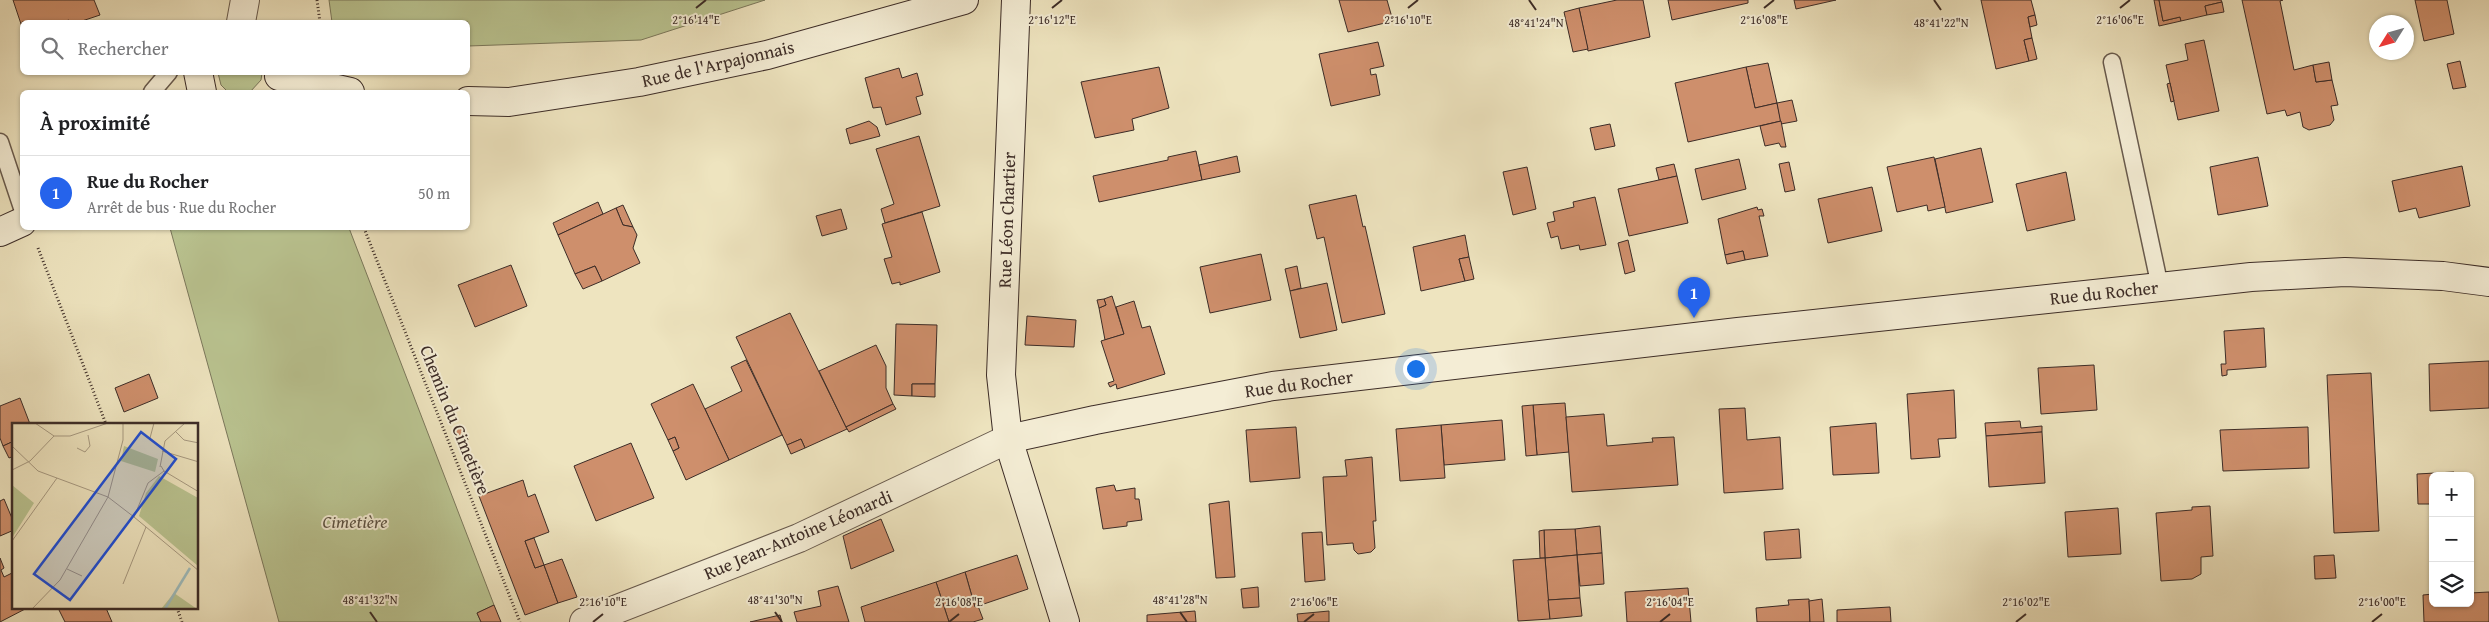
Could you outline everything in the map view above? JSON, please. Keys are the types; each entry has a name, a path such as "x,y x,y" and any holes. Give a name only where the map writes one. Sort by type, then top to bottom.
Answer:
{"main road":[{"path":"242,20 246,0"},
{"name":"Rue de l'Arpajonnais","path":"470,101 509,102 639,82 767,55 964,0"},
{"name":"Rue Léon Chartier","path":"1016,0 1002,375 1008,439 1065,622"},
{"path":"199,75 202,90"},
{"path":"278,80 338,90"},
{"path":"0,232 20,229"},
{"name":"Rue du Rocher","path":"1008,439 1272,386 1738,332 2160,287 2251,278 2345,272 2443,276 2489,282"},
{"name":"Rue Jean-Antoine Léonardi","path":"584,622 799,538 1008,439"}],"lane":[{"path":"2112,62 2160,287"},
{"path":"154,90 166,75"},
{"path":"0,142 20,202"}],"path":[{"path":"317,0 320,20"},
{"path":"29,230 106,423"},
{"name":"Chemin du Cimetière","path":"365,230 520,622"},
{"path":"178,610 182,622"}],"green space":[{"path":"329,0 765,0 641,40 470,46 470,20 332,20"},
{"path":"219,75 262,75 261,80 252,90 226,90 221,85"},
{"name":"Cimetière","path":"171,230 350,230 494,605 477,613 481,622 279,622"}],"building":[{"path":"13,0 94,0 100,15 85,20 20,21"},
{"path":"1339,0 1387,0 1393,21 1348,32"},
{"path":"1617,0 1643,0 1650,37 1588,51 1579,8"},
{"path":"1668,0 1748,0 1748,3 1672,20"},
{"path":"1794,0 1836,0 1796,9"},
{"path":"1981,0 2031,0 2035,15 2028,17 2032,38 2024,40 2029,61 1996,69"},
{"path":"2154,0 2159,0 2163,21 2180,17 2181,21 2159,26"},
{"path":"2159,0 2221,0 2222,2 2205,6 2207,15 2181,21 2180,17 2163,21"},
{"path":"2242,0 2283,0 2280,1 2294,70 2313,65 2316,82 2332,80 2338,105 2331,106 2334,120 2330,125 2309,130 2303,127 2300,112 2287,116 2285,110 2267,114"},
{"path":"2415,0 2447,0 2454,34 2424,41"},
{"path":"2222,2 2224,12 2207,15 2205,6"},
{"path":"1579,8 1588,49 1573,52 1564,12"},
{"path":"2035,15 2037,25 2030,27 2028,17"},
{"path":"2032,38 2037,59 2029,61 2024,40"},
{"path":"2204,40 2219,111 2178,120 2166,65 2188,60 2185,44"},
{"path":"1378,42 1384,66 1370,69 1371,75 1376,74 1380,95 1331,106 1319,54"},
{"path":"2460,61 2466,87 2453,89 2447,64"},
{"path":"2329,62 2332,80 2316,82 2313,65"},
{"path":"1768,63 1777,103 1755,108 1746,67"},
{"path":"1159,67 1169,108 1132,119 1134,130 1095,138 1081,82"},
{"path":"1746,67 1755,108 1777,103 1781,121 1688,142 1675,83"},
{"path":"899,68 902,78 917,73 923,95 916,97 921,114 886,125 881,107 873,108 865,78"},
{"path":"2170,83 2174,101 2171,102 2167,84"},
{"path":"1792,100 1797,121 1781,124 1777,103"},
{"path":"869,121 877,127 880,136 850,144 846,129"},
{"path":"1781,121 1786,147 1781,147 1779,143 1765,146 1760,126"},
{"path":"1610,124 1615,146 1595,150 1590,128"},
{"path":"919,136 940,206 885,223 881,209 894,204 876,149"},
{"path":"1981,148 1993,202 1946,213 1935,159"},
{"path":"1196,151 1202,180 1099,202 1093,176 1168,160 1168,157"},
{"path":"1237,156 1240,172 1202,180 1199,165"},
{"path":"1934,157 1945,207 1928,211 1927,205 1897,212 1887,167"},
{"path":"2258,157 2268,206 2218,215 2210,167"},
{"path":"1739,159 1746,189 1702,200 1695,169"},
{"path":"1789,162 1795,190 1785,192 1779,164"},
{"path":"1674,164 1677,176 1659,180 1656,168"},
{"path":"2462,166 2470,206 2419,218 2416,208 2399,212 2392,181"},
{"path":"1527,167 1536,209 1513,215 1503,172"},
{"path":"2066,172 2075,220 2027,231 2016,184"},
{"path":"1677,176 1688,223 1629,236 1618,189"},
{"path":"1872,187 1882,231 1828,243 1818,199"},
{"path":"1356,195 1385,314 1342,323 1324,237 1317,239 1309,205"},
{"path":"1595,197 1606,245 1580,250 1579,245 1561,249 1558,236 1551,238 1547,223 1555,221 1553,212 1574,207 1573,202"},
{"path":"598,202 603,214 558,235 553,223"},
{"path":"623,205 633,227 623,225 616,208"},
{"path":"1757,207 1758,210 1762,209 1764,216 1759,216 1768,256 1745,260 1743,251 1725,255 1718,219"},
{"path":"616,208 623,225 633,227 637,235 633,248 640,263 602,281 595,266 575,274 558,235"},
{"path":"841,209 847,229 822,236 816,216"},
{"path":"922,212 940,272 900,285 900,282 892,284 884,259 892,257 882,224"},
{"path":"1465,235 1469,257 1459,259 1465,281 1421,291 1413,247"},
{"path":"1628,240 1635,271 1625,274 1618,243"},
{"path":"1743,251 1745,260 1727,264 1725,255"},
{"path":"1261,254 1271,300 1210,313 1200,267"},
{"path":"1469,257 1474,279 1465,281 1459,259"},
{"path":"511,265 527,306 475,327 458,285"},
{"path":"595,266 602,281 583,289 575,274"},
{"path":"1297,266 1301,288 1290,291 1285,269"},
{"path":"1327,283 1337,330 1300,338 1290,291"},
{"path":"1112,296 1124,334 1105,340 1099,308 1106,305 1104,299"},
{"path":"1104,299 1106,305 1099,308 1097,300"},
{"path":"1134,301 1142,328 1150,326 1165,374 1117,389 1116,384 1110,387 1108,383 1114,381 1101,341 1124,334 1116,307"},
{"path":"790,313 847,429 805,448 801,439 787,445 736,337"},
{"path":"1027,316 1076,320 1074,347 1025,345"},
{"path":"896,324 937,325 935,384 912,384 912,396 894,395"},
{"path":"2264,328 2266,367 2227,370 2227,375 2222,376 2221,364 2226,364 2224,331"},
{"path":"876,345 886,366 886,388 893,404 846,427 819,371"},
{"path":"746,360 782,435 729,460 705,409 742,391 731,367"},
{"path":"2489,361 2489,408 2430,411 2429,364"},
{"path":"2094,365 2097,410 2041,414 2038,368"},
{"path":"2371,373 2379,531 2334,533 2327,375"},
{"path":"149,374 158,398 124,412 115,388"},
{"path":"693,384 729,460 686,480 673,451 679,448 675,437 668,440 651,404"},
{"path":"912,384 935,384 935,397 912,396"},
{"path":"1954,390 1956,438 1938,439 1940,457 1911,459 1907,394"},
{"path":"20,398 30,423 12,423 12,442 3,446 0,438 0,406"},
{"path":"1565,403 1569,452 1537,455 1533,405"},
{"path":"893,404 896,409 849,432 846,427"},
{"path":"1533,405 1537,455 1526,456 1522,406"},
{"path":"1745,408 1747,440 1780,437 1783,489 1724,493 1719,409"},
{"path":"1604,414 1607,446 1653,442 1652,438 1674,437 1678,485 1572,492 1566,417"},
{"path":"1502,420 1505,460 1444,465 1441,425"},
{"path":"2020,421 2021,428 2042,426 2042,432 1986,436 1985,423"},
{"path":"1876,423 1879,473 1833,475 1830,427"},
{"path":"1441,425 1445,478 1400,481 1396,429"},
{"path":"463,427 468,440 459,444 454,430"},
{"path":"1296,427 1300,478 1250,482 1246,430"},
{"path":"2308,427 2309,468 2223,471 2220,430"},
{"path":"2042,432 2045,483 1989,487 1986,436"},
{"path":"675,437 679,448 673,451 668,440"},
{"path":"801,439 805,448 791,454 787,445"},
{"path":"12,442 12,457 9,458 3,446"},
{"path":"631,443 654,498 596,521 574,466"},
{"path":"1372,457 1376,521 1373,521 1375,548 1371,552 1358,554 1354,550 1353,543 1327,545 1323,477 1347,476 1345,460"},
{"path":"2429,473 2429,504 2418,504 2417,474"},
{"path":"523,480 528,497 535,494 549,532 525,541 535,568 544,565 558,603 525,615 479,496"},
{"path":"1114,485 1116,491 1135,488 1135,499 1139,499 1142,520 1127,522 1127,526 1103,529 1096,488"},
{"path":"4,499 12,518 12,531 0,536 0,501"},
{"path":"1229,501 1235,577 1216,578 1209,504"},
{"path":"2210,506 2213,556 2201,557 2201,574 2192,579 2161,581 2156,513 2192,510 2192,507"},
{"path":"2118,508 2121,554 2068,557 2065,512"},
{"path":"881,519 894,551 851,569 843,536"},
{"path":"1600,526 1602,553 1577,555 1575,529"},
{"path":"1575,529 1577,555 1545,558 1544,530"},
{"path":"1799,529 1801,558 1766,560 1764,532"},
{"path":"1544,530 1545,558 1540,558 1539,531"},
{"path":"1322,532 1325,580 1305,582 1302,533"},
{"path":"534,538 544,565 535,568 525,541"},
{"path":"1602,553 1604,584 1580,586 1577,555"},
{"path":"1017,555 1028,589 975,607 965,572"},
{"path":"1577,555 1580,598 1548,600 1545,558"},
{"path":"2334,555 2336,578 2315,579 2314,556"},
{"path":"0,558 4,568 1,570 4,577 12,573 12,610 23,610 0,622"},
{"path":"1545,558 1550,619 1518,621 1513,560"},
{"path":"562,559 577,597 558,603 544,565"},
{"path":"965,572 975,607 978,606 983,619 973,622 949,622 936,582"},
{"path":"936,582 949,622 865,622 861,607"},
{"path":"838,586 849,622 797,622 794,612 821,606 818,591"},
{"path":"1258,587 1259,607 1243,608 1241,589"},
{"path":"1688,588 1691,622 1627,622 1625,592"},
{"path":"2489,592 2489,622 2424,622 2423,595 2429,594 2429,607 2474,607 2474,593"},
{"path":"1580,598 1582,616 1550,619 1548,600"},
{"path":"1809,599 1810,622 1757,622 1756,608 1789,605 1788,600"},
{"path":"1822,599 1824,622 1810,622 1809,601"},
{"path":"494,605 501,622 481,622 477,613"},
{"path":"1890,607 1891,622 1837,622 1837,610"},
{"path":"59,610 107,610 112,622 65,622"},
{"path":"1195,611 1196,622 1147,622 1147,615"},
{"path":"1329,611 1329,622 1298,622 1297,614"},
{"path":"780,615 782,622 750,622"}],"place":[{"name":"Rue du Rocher","path":"1694,318"}]}
